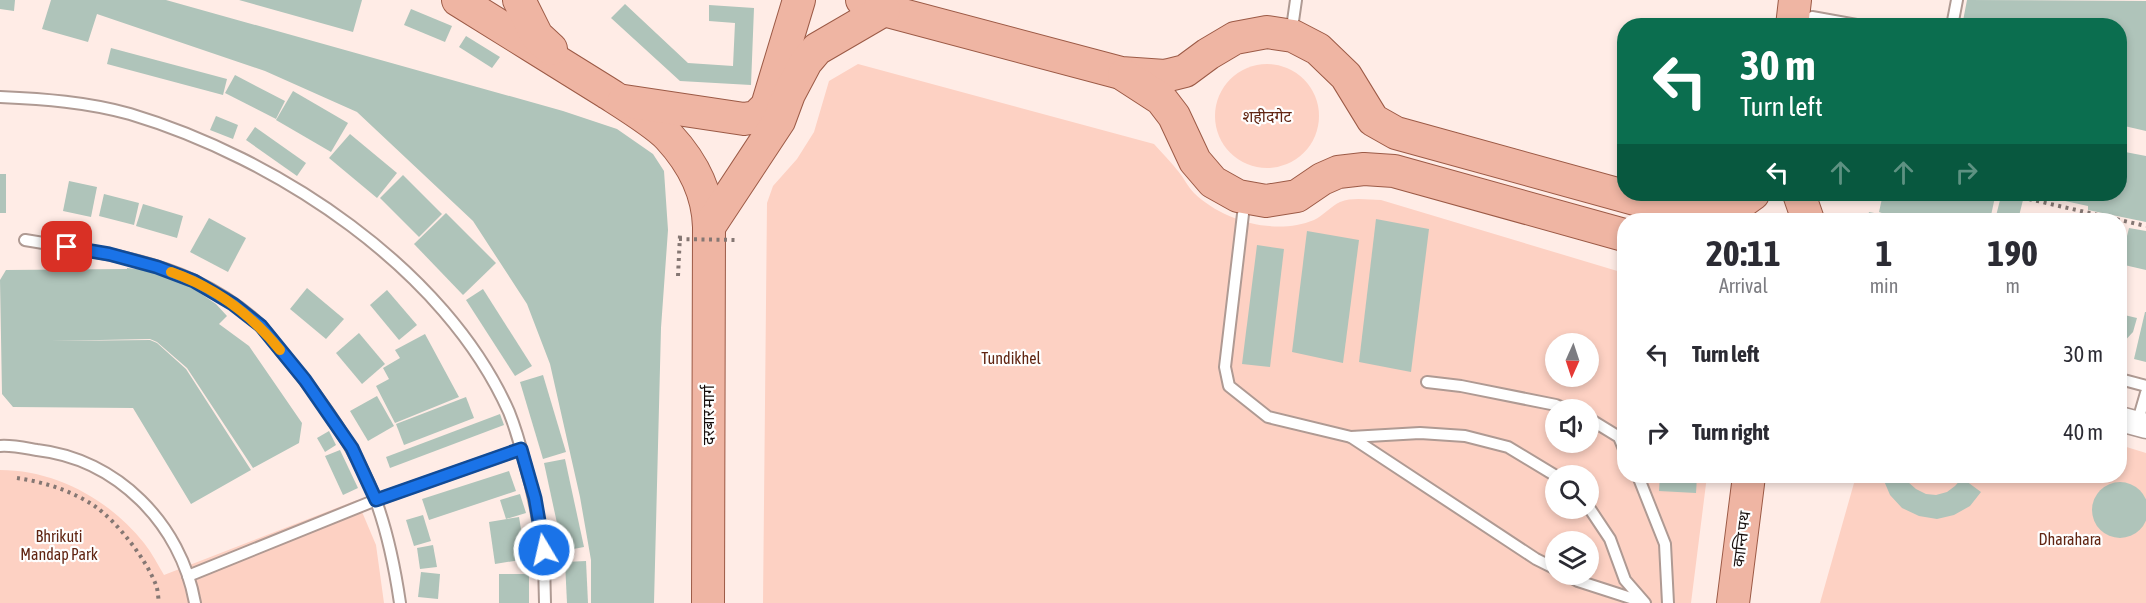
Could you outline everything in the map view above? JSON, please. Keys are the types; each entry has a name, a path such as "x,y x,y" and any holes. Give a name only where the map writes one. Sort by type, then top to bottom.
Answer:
{"main road":[{"path":"458,0 576,73"},
{"path":"519,0 537,36 576,73"},
{"path":"618,100 744,119 756,117 767,106 800,0"},
{"path":"709,227 779,121 789,94 806,62 816,49 873,5 1121,73 1165,76 1185,71 1235,38 1266,32 1293,36 1318,49 1346,76 1373,120 1396,133 1617,194"},
{"name":"दरबार मार्ग","path":"576,73 668,135 685,157 700,184 708,206 708,603"},
{"path":"1121,73 1161,99 1174,116 1195,161 1213,182 1238,196 1266,201 1297,196 1322,179 1338,172 1364,169 1394,171 1617,233"},
{"path":"1642,201 1675,210 1699,213 1726,211 1744,201"},
{"name":"कान्ति पथ","path":"1733,603 1748,483"}],"lane":[{"path":"1293,21 1296,0"},
{"path":"1954,18 1957,0"},
{"path":"1805,14 1824,18"},
{"path":"0,97 70,100 129,114 195,137 243,158 349,224 409,273 457,327 486,369 509,413 535,498 544,550 545,603"},
{"path":"1243,214 1225,367 1229,386 1268,417 1351,436 1420,433 1465,436 1508,447 1545,469"},
{"path":"25,240 109,254 157,267 194,281 233,304 261,326 305,380 352,448 376,500 395,568 400,603"},
{"path":"2127,381 2146,386"},
{"path":"1427,382 1461,386 1545,403"},
{"path":"2134,423 2146,393"},
{"path":"1599,425 1617,436"},
{"path":"1351,436 1526,553 1545,563"},
{"path":"0,446 48,451 84,460 115,478 145,502 172,541 188,576 195,603"},
{"path":"188,576 376,500 521,449"},
{"path":"1641,483 1665,544 1668,603"},
{"path":"1597,519 1610,539 1625,580 1644,603"},
{"path":"1590,585 1644,603"}],"path":[{"path":"2037,201 2090,213"},
{"path":"2127,222 2146,226"},
{"path":"678,276 680,239 737,240"},
{"path":"17,478 37,481 96,507 139,554 156,585 159,603"}],"green space":[{"name":"Tundikhel","path":"858,64 1154,144 1192,191 1206,203 1234,218 1250,223 1267,226 1299,225 1314,220 1345,200 1381,200 1617,271 1617,483 1706,483 1691,603 763,603 767,203 773,186 797,159 814,132 829,81"},
{"name":"शहीदगेट","path":"1267,64 1287,68 1304,79 1315,96 1319,116 1315,136 1304,153 1287,164 1267,168 1247,164 1230,153 1219,136 1215,116 1219,96 1230,79 1247,68"},
{"name":"Dharahara","path":"2127,447 2146,453 2146,603 1820,603 1854,483 2127,483"},
{"name":"Bhrikuti Mandap Park","path":"0,470 41,475 80,490 98,501 115,513 147,547 164,575 357,500 376,545 384,603 0,603"}],"building":[{"path":"0,0 15,0 14,11 0,9"},
{"path":"51,0 166,0 563,111 617,129 653,154 664,171 668,230 661,328 654,603 591,603 591,560 580,497 550,364 527,304 473,221 357,112 265,71 97,14 88,42 42,29"},
{"path":"239,0 362,0 353,32"},
{"path":"1967,0 2146,1 2146,131 2127,127 2127,18 1964,18"},
{"path":"625,4 688,63 733,66 735,23 709,21 709,5 754,8 751,85 680,81 611,18"},
{"path":"411,9 452,26 445,42 404,25"},
{"path":"466,36 500,57 492,68 459,47"},
{"path":"111,48 227,79 223,95 107,64"},
{"path":"235,75 285,101 276,119 225,93"},
{"path":"293,91 348,123 331,152 276,120"},
{"path":"216,116 238,125 233,139 210,130"},
{"path":"255,127 306,163 297,176 246,140"},
{"path":"350,134 397,173 377,198 329,158"},
{"path":"2127,152 2146,156 2146,222 2127,218 2127,213 2102,213 2088,210 2088,206 2065,201 2127,201"},
{"path":"0,174 6,174 6,213 0,213"},
{"path":"403,175 442,214 419,237 380,198"},
{"path":"69,181 97,187 91,217 63,211"},
{"path":"104,194 139,203 134,225 99,216"},
{"path":"1881,201 1994,201 1992,213 1879,212"},
{"path":"2000,201 2023,201 2020,213 1997,213"},
{"path":"143,204 183,216 177,238 136,226"},
{"path":"446,213 496,263 463,295 414,244"},
{"path":"209,218 246,238 228,272 190,252"},
{"path":"1376,219 1429,229 1411,372 1359,362"},
{"path":"2129,228 2146,231 2146,270 2127,266"},
{"path":"1307,231 1359,240 1343,363 1292,352"},
{"path":"1257,245 1284,249 1270,367 1242,364"},
{"path":"127,268 159,271 188,285 216,304 227,316 219,324 249,346 302,423 299,443 253,468 187,368 157,342 150,339 50,341 150,340 157,343 186,369 251,470 191,504 133,408 13,407 2,394 0,280 6,270"},
{"path":"307,288 344,319 326,339 290,309"},
{"path":"483,289 532,366 515,376 466,300"},
{"path":"387,290 417,325 399,340 370,305"},
{"path":"2146,312 2146,362 2134,359"},
{"path":"2127,316 2137,318 2133,332 2127,338"},
{"path":"359,333 385,364 362,384 336,353"},
{"path":"425,334 459,397 395,423 376,386 389,379 383,368 400,358 395,350"},
{"path":"543,375 566,452 543,459 520,382"},
{"path":"377,396 394,426 368,441 350,411"},
{"path":"466,397 474,418 404,445 396,424"},
{"path":"500,414 504,425 390,468 386,457"},
{"path":"329,431 336,445 325,452 317,438"},
{"path":"340,450 358,488 343,495 325,456"},
{"path":"565,459 584,547 563,551 544,463"},
{"path":"509,471 516,491 429,520 422,499"},
{"path":"1660,483 1697,483 1696,493 1659,491"},
{"path":"1885,483 1909,483 1926,494 1936,495 1947,492 1958,483 1969,483 1981,492 1970,506 1954,515 1937,519 1919,516 1902,508 1890,495"},
{"path":"2109,484 2131,484 2140,490 2146,499 2146,521 2140,530 2131,536 2120,538 2109,536 2100,530 2094,521 2092,510 2094,499 2100,490"},
{"path":"520,494 526,513 506,519 500,500"},
{"path":"423,515 431,541 414,546 406,520"},
{"path":"519,517 526,559 495,564 489,522"},
{"path":"433,545 437,567 420,569 417,548"},
{"path":"586,561 588,603 567,603 565,562"},
{"path":"421,572 440,574 438,599 418,597"},
{"path":"499,574 529,574 529,603 499,603"}],"slow traffic":[{"path":"171,272 194,281 233,304 261,326 280,350"}],"route":[{"path":"67,247 109,254 157,267 194,281 233,304 261,326 305,380 352,448 376,500 521,449 535,498 544,550"}]}
